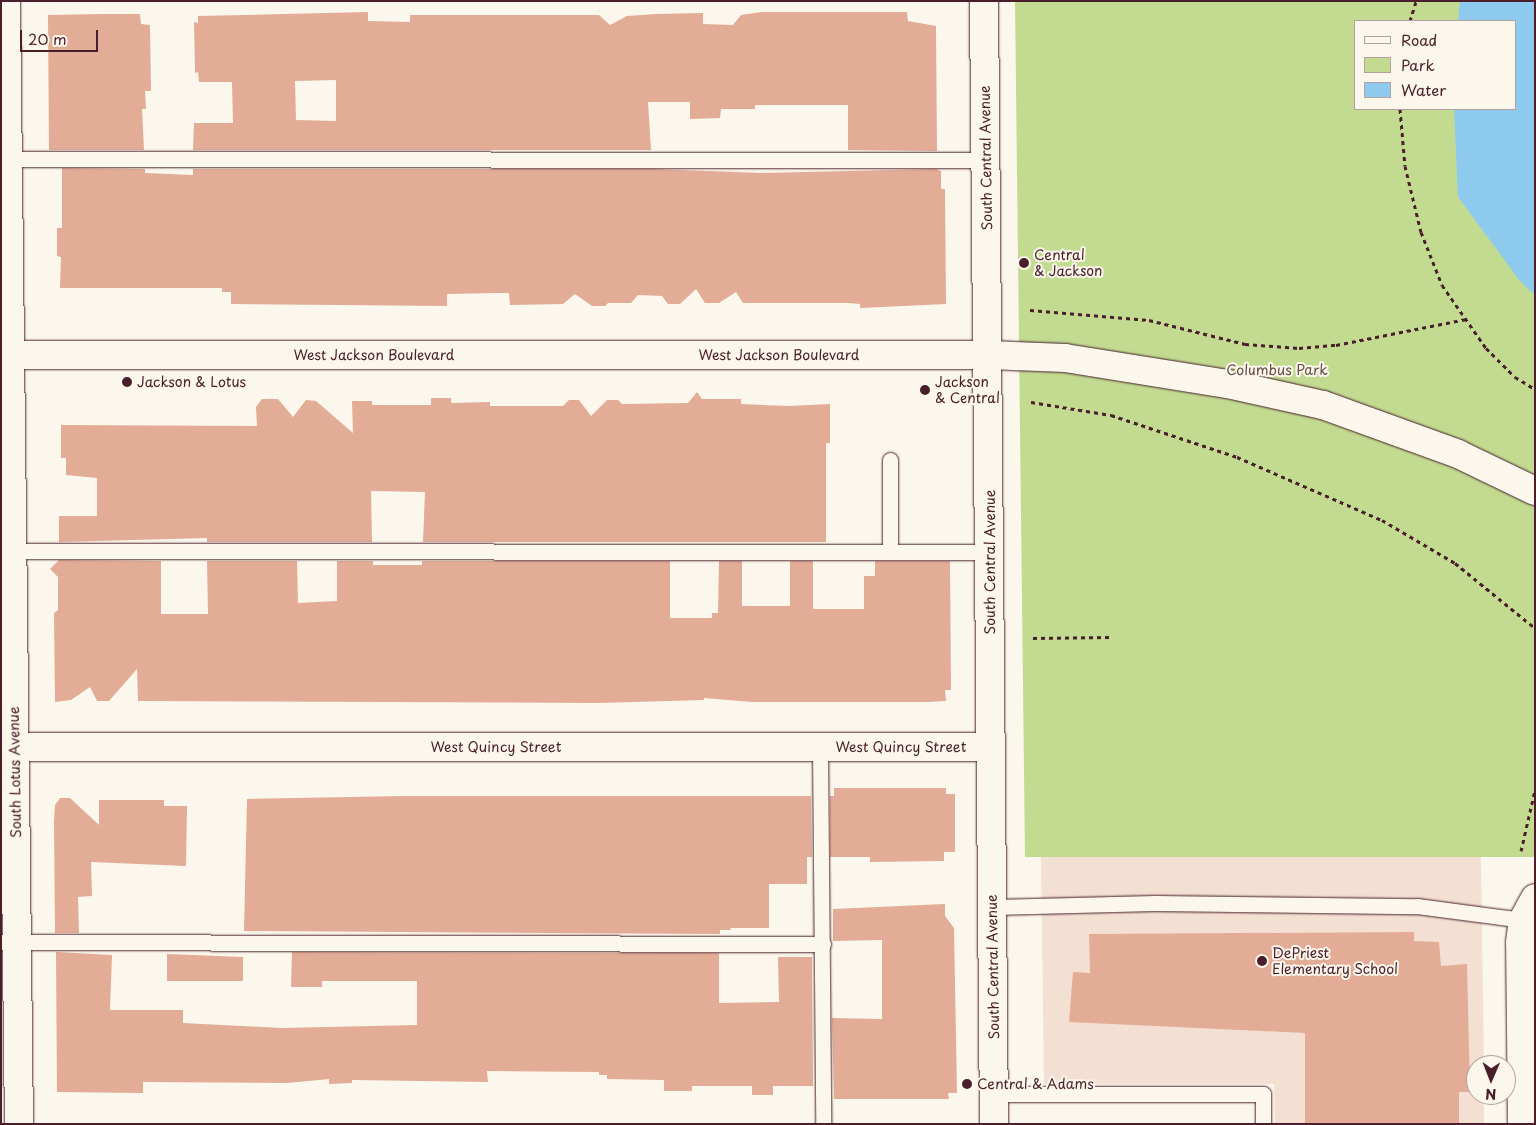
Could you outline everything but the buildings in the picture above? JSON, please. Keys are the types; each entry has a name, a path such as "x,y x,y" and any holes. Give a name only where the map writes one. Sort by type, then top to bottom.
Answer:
{"street":[{"name":"South Lotus Avenue","path":"6,1 4,159 9,942 19,1124"},
{"name":"South Central Avenue","path":"984,1 989,355 994,1124"},
{"name":"West Jackson Boulevard","path":"6,355 989,355 1065,358 1228,384 1323,405 1458,454 1535,491"},
{"name":"West Quincy Street","path":"8,747 992,747"},
{"path":"1522,1124 1520,943 1530,906"}],"lane":[{"path":"4,159 986,160"},
{"path":"890,460 890,552"},
{"path":"7,551 990,552"},
{"path":"820,747 823,1124"},
{"path":"992,907 1155,903 1530,906"},
{"path":"9,942 822,944"},
{"path":"994,1094 1263,1094 1263,1124"}],"path":[{"path":"1410,20 1416,1"},
{"path":"1400,110 1405,166 1421,232 1442,284 1486,348 1515,377 1535,389"},
{"path":"1030,310 1149,320 1245,344 1299,348 1336,345 1466,319"},
{"path":"1031,402 1110,415 1236,457 1382,520 1455,563 1535,628"},
{"path":"1033,638 1112,638"},
{"path":"1521,851 1535,790"}],"shaded area":[{"name":"DePriest Elementary School","path":"1041,857 1481,857 1484,1055 1466,1055 1466,1105 1484,1105 1484,1124 1275,1124 1274,1084 1044,1084"}],"green space":[{"name":"Columbus Park","path":"1015,1 1535,1 1535,857 1025,857"}],"water":[{"path":"1460,1 1535,1 1535,295 1520,281 1458,197 1454,110 1516,110 1516,20 1458,20"}],"place":[{"name":"Central & Jackson","path":"1024,263"},
{"name":"Jackson & Lotus","path":"127,382"},
{"name":"Jackson & Central","path":"925,390"},
{"name":"DePriest Elementary School","path":"1262,961"},
{"name":"Central & Adams","path":"967,1084"}]}
